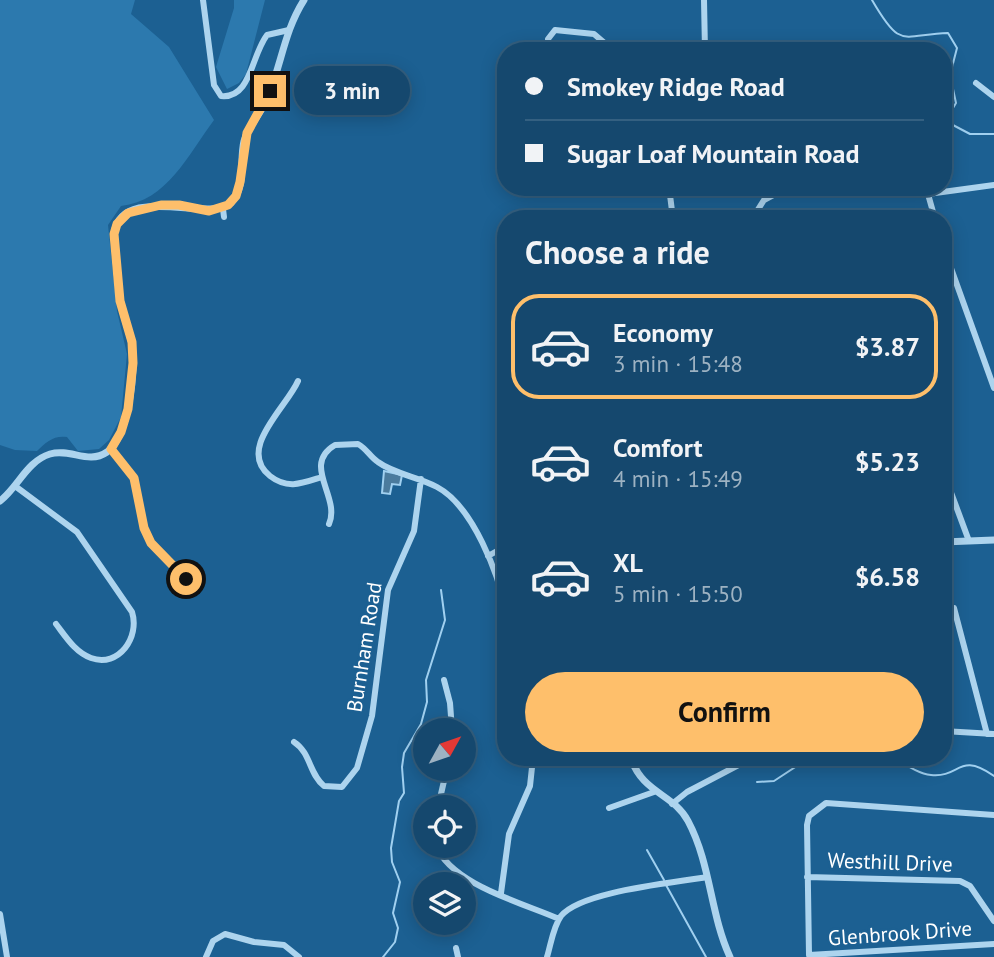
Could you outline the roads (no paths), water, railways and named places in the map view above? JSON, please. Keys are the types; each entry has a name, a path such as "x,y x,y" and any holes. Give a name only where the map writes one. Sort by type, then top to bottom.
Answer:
{"street":[{"path":"203,0 214,85 221,96 229,96 247,83 255,53 267,35 289,30"},
{"path":"0,501 32,466 44,457 64,453 92,458 111,449 121,432 128,409 133,363 132,342 120,301 114,234 117,224 128,213 161,205 179,205 223,213 238,190 244,141 268,97 289,30 304,0"},
{"path":"704,0 705,42"},
{"path":"550,42 548,39 555,30 594,34 603,42"},
{"path":"976,83 994,97"},
{"path":"952,188 994,185"},
{"path":"758,210 764,200 771,196"},
{"path":"952,271 994,388"},
{"path":"298,381 262,439 258,450 259,461 266,472 283,484 295,485 322,477"},
{"path":"329,524 332,513 320,464 324,454 335,445 348,442 363,446 379,464 421,479 442,490 457,503 488,556 497,584"},
{"path":"111,449 134,478 144,528 151,543 186,579"},
{"name":"Burnham Road","path":"294,742 305,752 316,779 324,786 342,787 353,776 377,696 388,590 414,531 421,479"},
{"path":"15,486 69,524 83,539 132,612 134,629 131,642 122,652 102,660 78,650 56,624"},
{"path":"952,495 969,541"},
{"path":"952,542 994,540"},
{"path":"488,556 497,551"},
{"path":"952,732 991,734 954,608"},
{"path":"444,680 451,718"},
{"path":"501,893 509,834 530,786 532,766"},
{"path":"634,766 654,792 672,804 690,823 707,877 716,923 730,957"},
{"path":"672,804 687,792 737,766"},
{"path":"609,808 654,792"},
{"path":"808,956 808,820 816,809 826,803 994,815"},
{"path":"442,858 454,872 559,919"},
{"path":"547,957 559,919 572,908 595,899 707,877"},
{"name":"Westhill Drive","path":"807,877 960,881 970,886 994,921"},
{"path":"0,914 7,957"},
{"path":"206,957 213,941 225,934 254,942 284,945 299,957"},
{"name":"Glenbrook Drive","path":"808,956 924,954 994,944"},
{"path":"456,948 458,957"}],"waterway":[{"path":"872,0 896,33 911,37 948,33 957,48 952,67"},
{"path":"952,84 956,103 952,110"},
{"path":"952,125 970,134 994,134"},
{"path":"383,957 395,942 398,928 393,913 400,882 392,862 391,848 399,801 404,793 404,753 421,724 427,702 426,680 445,620 441,590"},
{"path":"909,766 926,774 941,775 966,765 982,769 994,776"},
{"path":"757,782 774,781 797,766"},
{"path":"647,850 664,880"},
{"path":"666,885 706,957"}]}
